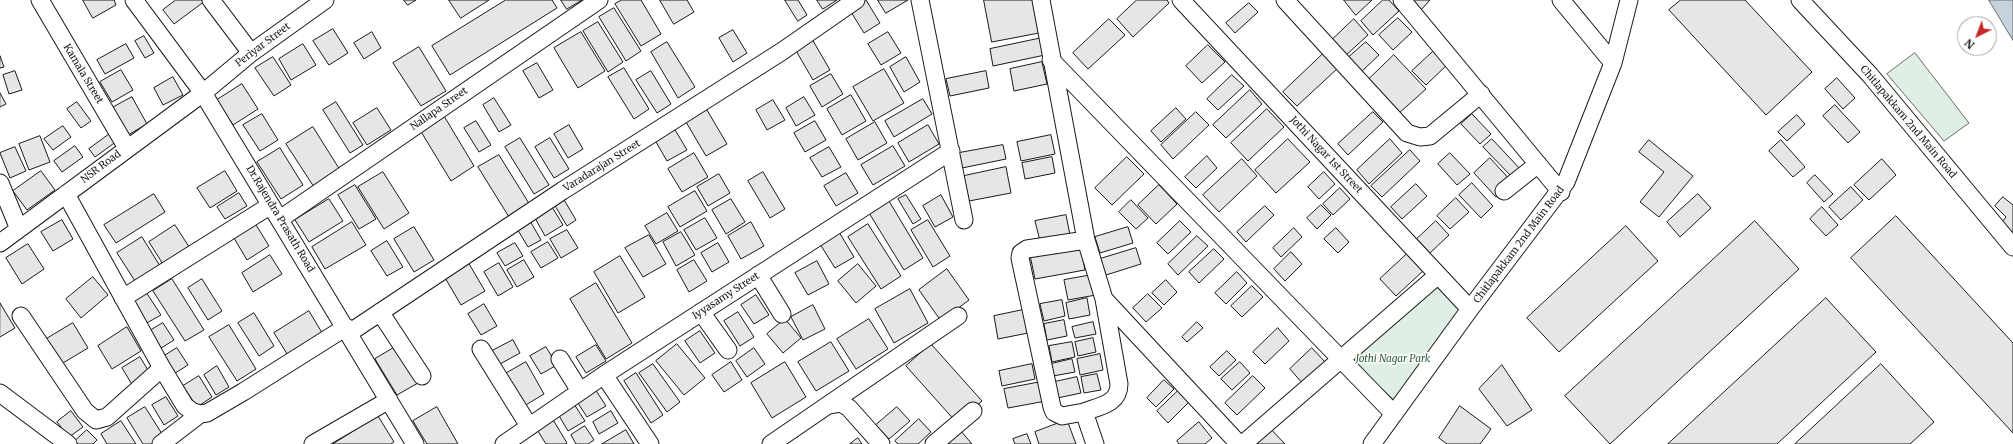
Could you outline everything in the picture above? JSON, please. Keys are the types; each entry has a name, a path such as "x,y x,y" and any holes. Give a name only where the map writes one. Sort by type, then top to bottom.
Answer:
{"street":[{"name":"Kamala Street","path":"40,0 127,148"},
{"name":"Dr.Rajendra Prasath Road","path":"134,0 203,93 348,330 415,444"},
{"path":"211,0 251,53"},
{"name":"Periyar Street","path":"203,93 251,53 325,0"},
{"name":"Nallapa Street","path":"280,219 599,0"},
{"name":"Varadarajan Street","path":"161,444 200,414 207,413 380,312 562,191 781,52 856,0"},
{"path":"920,0 964,220"},
{"path":"1041,0 1051,60 1086,240 1104,299 1119,393 1113,401 1084,412 1062,416 1054,412 1052,407 1020,258 1021,253 1027,249 1086,240"},
{"name":"Jothi Nagar 1st Street","path":"1181,0 1470,309"},
{"path":"1285,0 1407,133 1420,137 1430,136 1481,94"},
{"path":"1402,0 1561,192"},
{"path":"1561,0 1613,62"},
{"name":"Chitlapakkam 2nd Main Road","path":"1372,444 1470,309 1561,192 1613,62 1629,0"},
{"name":"Chitlapakkam 2nd Main Road","path":"1800,0 1870,75 2013,247"},
{"path":"1051,60 1394,414"},
{"name":"NSR Road","path":"0,243 203,93"},
{"name":"Iyyasamy Street","path":"504,444 604,375 951,150"},
{"path":"1504,191 1538,164"},
{"path":"0,183 19,229"},
{"path":"66,194 162,368 185,406 200,414"},
{"path":"123,298 271,204"},
{"path":"758,275 782,314"},
{"path":"1243,444 1342,360 1438,275"},
{"path":"1104,299 1239,444"},
{"path":"380,312 422,376"},
{"path":"701,312 728,350"},
{"path":"21,316 85,411 96,420 108,417 162,368"},
{"path":"771,444 958,316"},
{"path":"481,349 530,426"},
{"path":"560,359 580,391"},
{"path":"604,375 650,444"},
{"path":"0,393 68,444"},
{"path":"313,444 389,400"},
{"path":"830,405 841,403 849,408 881,444"},
{"path":"934,444 973,411"},
{"path":"1084,412 1095,444"}],"green space":[{"path":"1915,53 1969,123 1944,141 1887,74"},
{"name":"Jothi Nagar Park","path":"1436,286 1463,312 1395,401 1350,359"}],"shaded area":[{"path":"1989,0 2013,0 2013,40"}],"building":[{"path":"83,0 114,0 116,5 93,18"},
{"path":"176,0 205,1 174,24 163,10"},
{"path":"404,0 416,0 408,5"},
{"path":"449,0 489,0 461,18"},
{"path":"506,0 552,0 557,8 450,75 432,46"},
{"path":"561,0 582,0 567,9"},
{"path":"622,0 641,0 661,34 641,46 615,4"},
{"path":"660,0 687,0 694,12 674,24"},
{"path":"785,0 798,0 807,15 798,21"},
{"path":"817,0 837,0 823,9"},
{"path":"861,0 866,0 880,23 864,33 848,7"},
{"path":"878,0 908,0 886,13"},
{"path":"984,0 1033,0 1039,33 992,42"},
{"path":"1137,0 1167,0 1169,3 1133,37 1117,19"},
{"path":"1344,0 1372,0 1356,15"},
{"path":"1383,0 1389,0 1399,11 1373,35 1361,21"},
{"path":"1410,0 1430,0 1421,10"},
{"path":"1681,0 1745,0 1812,72 1766,115 1669,10"},
{"path":"1249,3 1258,12 1235,33 1226,23"},
{"path":"614,8 641,51 626,61 599,17"},
{"path":"1398,18 1412,32 1393,50 1379,35"},
{"path":"1109,19 1125,35 1088,69 1073,53"},
{"path":"1354,19 1368,35 1345,56 1331,41"},
{"path":"598,22 623,62 608,72 583,31"},
{"path":"333,29 348,53 329,65 313,41"},
{"path":"733,30 747,53 733,62 719,38"},
{"path":"372,32 381,48 364,59 354,43"},
{"path":"581,32 605,71 578,88 554,48"},
{"path":"888,32 901,53 881,65 868,44"},
{"path":"144,36 154,53 145,58 135,41"},
{"path":"1042,38 1045,55 993,66 990,49"},
{"path":"812,39 830,70 813,80 795,49"},
{"path":"667,42 695,87 678,98 651,52"},
{"path":"1366,42 1379,55 1361,72 1348,58"},
{"path":"126,44 134,58 105,74 97,60"},
{"path":"303,44 316,65 291,80 279,59"},
{"path":"1208,45 1225,62 1202,83 1186,66"},
{"path":"419,47 446,91 421,106 393,63"},
{"path":"1437,48 1450,62 1426,85 1412,71"},
{"path":"1324,53 1338,68 1297,106 1283,92"},
{"path":"1394,55 1426,89 1398,114 1367,81"},
{"path":"0,56 4,67 0,68"},
{"path":"273,57 291,85 274,96 255,68"},
{"path":"906,57 920,82 904,92 890,67"},
{"path":"1042,62 1047,84 1014,91 1010,69"},
{"path":"537,63 553,90 539,98 523,71"},
{"path":"624,68 649,109 634,119 608,77"},
{"path":"884,69 904,103 873,121 853,87"},
{"path":"121,70 133,90 112,102 100,82"},
{"path":"15,71 22,90 9,94 3,75"},
{"path":"651,71 671,104 657,113 636,80"},
{"path":"986,71 989,88 950,96 946,79"},
{"path":"831,74 843,94 822,107 810,86"},
{"path":"1232,75 1244,86 1218,110 1207,99"},
{"path":"173,77 183,95 163,105 154,88"},
{"path":"1837,78 1855,98 1843,109 1825,89"},
{"path":"242,84 258,109 233,125 217,100"},
{"path":"1250,90 1262,104 1226,138 1213,125"},
{"path":"0,93 6,104 0,107"},
{"path":"851,95 866,121 842,135 827,109"},
{"path":"132,97 147,124 128,135 112,108"},
{"path":"804,97 815,115 796,126 786,108"},
{"path":"494,98 511,125 499,132 483,105"},
{"path":"923,99 932,114 894,137 885,121"},
{"path":"773,100 785,120 767,130 756,110"},
{"path":"77,102 91,121 81,128 67,109"},
{"path":"336,102 363,145 350,153 323,110"},
{"path":"1835,105 1860,132 1848,143 1823,116"},
{"path":"377,108 391,130 367,145 353,123"},
{"path":"1176,108 1186,119 1161,142 1151,131"},
{"path":"1267,109 1284,127 1248,161 1231,143"},
{"path":"707,110 727,144 706,156 686,122"},
{"path":"1196,112 1209,125 1173,159 1161,145"},
{"path":"1373,112 1383,122 1348,155 1338,144"},
{"path":"262,114 278,140 260,151 243,125"},
{"path":"1472,114 1491,134 1480,144 1461,124"},
{"path":"1797,115 1805,124 1787,141 1778,132"},
{"path":"444,116 474,166 451,181 420,130"},
{"path":"476,121 491,145 479,152 464,128"},
{"path":"815,121 826,140 805,152 794,133"},
{"path":"875,122 887,143 858,160 846,139"},
{"path":"671,123 687,150 667,161 652,135"},
{"path":"569,125 583,149 568,158 554,134"},
{"path":"928,125 939,144 909,162 898,143"},
{"path":"63,126 71,137 53,150 44,139"},
{"path":"313,127 340,170 314,187 286,144"},
{"path":"111,133 117,141 95,157 89,149"},
{"path":"1051,135 1055,154 1021,161 1017,142"},
{"path":"40,136 50,162 29,170 19,144"},
{"path":"520,138 549,185 534,194 505,147"},
{"path":"550,138 569,169 554,178 535,147"},
{"path":"1288,139 1310,162 1276,193 1255,170"},
{"path":"1390,139 1402,153 1369,184 1357,170"},
{"path":"1492,139 1522,171 1514,179 1483,147"},
{"path":"1649,140 1693,176 1659,217 1640,202 1664,172 1639,152"},
{"path":"1781,140 1805,167 1793,177 1769,151"},
{"path":"1003,145 1006,159 962,168 959,153"},
{"path":"75,146 83,157 62,172 54,161"},
{"path":"893,146 905,166 873,185 861,165"},
{"path":"15,147 26,171 10,178 0,153"},
{"path":"829,147 841,167 822,177 810,158"},
{"path":"280,148 303,185 281,199 257,162"},
{"path":"1410,150 1420,161 1382,197 1371,186"},
{"path":"694,153 708,177 682,192 668,169"},
{"path":"1450,153 1470,174 1457,185 1438,164"},
{"path":"499,155 530,205 509,217 478,167"},
{"path":"1207,156 1217,168 1196,188 1185,177"},
{"path":"1052,157 1055,173 1025,179 1022,163"},
{"path":"1127,157 1144,174 1112,205 1095,188"},
{"path":"1490,158 1512,182 1496,197 1474,173"},
{"path":"1242,159 1257,176 1219,212 1203,195"},
{"path":"1882,159 1896,175 1869,200 1854,185"},
{"path":"1006,167 1011,193 969,201 964,176"},
{"path":"41,171 55,190 27,210 13,191"},
{"path":"225,171 237,191 210,208 197,188"},
{"path":"383,172 409,213 384,229 358,187"},
{"path":"763,172 785,209 770,218 748,181"},
{"path":"1324,172 1335,184 1319,199 1308,187"},
{"path":"846,173 858,193 836,206 824,186"},
{"path":"719,174 730,193 708,206 697,187"},
{"path":"1815,175 1833,194 1824,202 1807,183"},
{"path":"1472,183 1493,206 1481,218 1459,195"},
{"path":"1416,184 1427,196 1402,219 1391,207"},
{"path":"355,185 376,219 359,229 338,195"},
{"path":"1159,185 1177,204 1156,224 1138,205"},
{"path":"1851,187 1863,200 1841,220 1829,207"},
{"path":"1340,188 1350,199 1333,215 1323,204"},
{"path":"695,191 707,211 680,227 668,207"},
{"path":"239,193 247,206 225,219 217,207"},
{"path":"560,193 576,220 567,226 551,199"},
{"path":"154,194 165,212 116,243 104,225"},
{"path":"1698,194 1711,208 1680,237 1667,222"},
{"path":"906,195 921,219 913,224 898,199"},
{"path":"941,195 953,217 935,227 923,206"},
{"path":"886,196 923,258 904,270 866,208"},
{"path":"2003,197 2013,205 2013,233 2002,222 2006,217 1995,206"},
{"path":"1456,198 1469,212 1450,229 1437,216"},
{"path":"329,199 343,221 309,242 295,220"},
{"path":"731,199 745,222 726,234 712,210"},
{"path":"1131,200 1148,218 1136,229 1119,212"},
{"path":"1321,205 1331,215 1317,229 1307,218"},
{"path":"1265,206 1274,215 1246,242 1237,232"},
{"path":"552,207 563,225 545,236 535,218"},
{"path":"1822,207 1838,225 1826,236 1810,219"},
{"path":"667,213 678,231 656,244 645,226"},
{"path":"1066,215 1070,235 1040,241 1035,221"},
{"path":"1896,216 2013,343 2013,433 1851,258"},
{"path":"705,218 717,238 696,250 684,230"},
{"path":"529,219 541,240 528,247 516,227"},
{"path":"62,220 73,239 53,251 41,232"},
{"path":"253,220 269,246 247,260 231,233"},
{"path":"928,220 950,256 933,267 911,230"},
{"path":"1180,221 1191,232 1168,254 1157,243"},
{"path":"1436,221 1449,235 1430,253 1417,239"},
{"path":"1755,221 1799,269 1610,444 1565,396"},
{"path":"352,222 366,245 325,269 312,247"},
{"path":"751,222 764,246 741,259 728,236"},
{"path":"868,224 901,276 881,289 848,237"},
{"path":"175,225 193,253 166,269 149,242"},
{"path":"1626,226 1658,261 1559,352 1527,318"},
{"path":"414,227 434,260 414,272 394,239"},
{"path":"1128,227 1133,243 1100,253 1095,237"},
{"path":"1294,228 1302,237 1281,257 1273,248"},
{"path":"1336,228 1349,242 1338,253 1324,239"},
{"path":"567,230 578,248 561,258 550,239"},
{"path":"681,232 695,255 676,266 663,242"},
{"path":"839,232 854,257 835,268 820,244"},
{"path":"649,235 666,264 643,277 625,248"},
{"path":"1197,236 1208,246 1178,275 1168,264"},
{"path":"142,237 160,266 135,281 117,253"},
{"path":"387,241 403,267 387,276 371,251"},
{"path":"548,242 558,258 541,268 531,252"},
{"path":"515,243 523,256 505,266 497,253"},
{"path":"718,243 729,262 712,272 701,253"},
{"path":"28,244 44,269 22,284 6,258"},
{"path":"1080,245 1085,270 1035,279 1030,255"},
{"path":"1136,248 1141,264 1106,275 1100,259"},
{"path":"1214,249 1224,259 1199,283 1189,272"},
{"path":"1291,252 1302,264 1285,281 1274,269"},
{"path":"1407,254 1423,271 1396,296 1380,279"},
{"path":"270,255 282,274 253,292 242,273"},
{"path":"620,256 645,297 618,313 594,272"},
{"path":"524,260 534,277 517,287 507,270"},
{"path":"694,260 707,281 689,292 677,270"},
{"path":"817,261 829,284 808,295 795,273"},
{"path":"468,262 485,291 461,305 444,276"},
{"path":"499,263 513,287 498,296 484,272"},
{"path":"858,264 876,286 856,303 838,281"},
{"path":"947,269 969,300 941,321 919,290"},
{"path":"1237,272 1247,283 1226,304 1215,293"},
{"path":"1092,275 1096,295 1068,300 1064,280"},
{"path":"93,277 108,295 81,318 66,299"},
{"path":"172,279 204,330 185,341 153,291"},
{"path":"202,279 222,311 208,320 188,288"},
{"path":"1166,280 1177,292 1164,305 1152,293"},
{"path":"596,283 632,343 606,359 570,299"},
{"path":"1252,286 1263,297 1242,317 1231,306"},
{"path":"910,289 928,323 894,343 875,309"},
{"path":"146,292 161,315 145,324 131,301"},
{"path":"1148,294 1162,308 1146,322 1133,308"},
{"path":"756,295 769,315 754,324 741,305"},
{"path":"1087,298 1090,315 1069,319 1066,303"},
{"path":"1826,298 1876,352 1777,444 1668,444"},
{"path":"1062,300 1065,316 1044,321 1040,304"},
{"path":"0,303 15,328 0,337"},
{"path":"484,304 497,326 481,335 468,314"},
{"path":"813,305 825,329 803,340 791,317"},
{"path":"1023,310 1028,333 998,339 994,316"},
{"path":"309,311 324,336 289,357 274,333"},
{"path":"738,312 754,337 740,346 724,321"},
{"path":"254,313 274,346 259,356 238,323"},
{"path":"785,319 801,338 783,353 767,334"},
{"path":"869,319 888,349 856,369 837,339"},
{"path":"1064,320 1067,336 1047,340 1044,324"},
{"path":"1093,322 1096,334 1075,338 1072,327"},
{"path":"1197,322 1203,328 1187,342 1182,337"},
{"path":"73,323 88,348 58,366 43,341"},
{"path":"163,323 174,340 158,350 148,332"},
{"path":"229,325 256,369 237,381 209,337"},
{"path":"127,327 141,351 112,369 98,346"},
{"path":"1278,328 1289,341 1265,364 1253,352"},
{"path":"700,331 715,353 700,363 685,341"},
{"path":"1093,338 1096,352 1078,356 1075,342"},
{"path":"513,340 520,353 500,364 492,351"},
{"path":"831,342 849,371 816,391 798,362"},
{"path":"1072,342 1075,357 1052,362 1049,346"},
{"path":"677,344 705,378 684,395 656,361"},
{"path":"931,344 982,401 957,423 906,366"},
{"path":"596,345 606,361 586,373 576,357"},
{"path":"397,346 418,383 397,395 375,359"},
{"path":"546,347 557,365 541,374 530,356"},
{"path":"177,348 188,365 172,375 161,358"},
{"path":"754,348 765,364 747,377 736,361"},
{"path":"1312,348 1325,362 1303,384 1290,369"},
{"path":"1227,351 1236,360 1219,376 1210,367"},
{"path":"1100,354 1103,370 1080,375 1077,359"},
{"path":"140,357 151,375 133,386 122,368"},
{"path":"1072,359 1075,372 1053,376 1051,364"},
{"path":"526,362 544,394 524,406 505,374"},
{"path":"731,362 742,380 724,392 712,375"},
{"path":"785,362 806,397 772,418 751,383"},
{"path":"1240,362 1250,373 1232,390 1221,379"},
{"path":"653,364 680,402 667,412 639,373"},
{"path":"1032,364 1035,379 1002,386 999,371"},
{"path":"1881,364 1934,422 1910,444 1795,444"},
{"path":"1502,365 1532,410 1507,426 1479,389"},
{"path":"217,366 229,387 216,395 204,375"},
{"path":"636,373 663,415 651,423 624,381"},
{"path":"1097,374 1101,390 1084,393 1081,377"},
{"path":"199,376 212,397 197,407 183,386"},
{"path":"1253,376 1265,388 1237,415 1225,403"},
{"path":"1077,377 1081,393 1053,399 1050,383"},
{"path":"1164,380 1174,389 1156,407 1147,398"},
{"path":"1041,382 1046,401 1008,408 1004,389"},
{"path":"595,389 606,406 587,417 576,400"},
{"path":"1178,391 1189,402 1168,423 1157,411"},
{"path":"166,397 178,416 164,425 152,405"},
{"path":"574,404 585,421 568,431 558,414"},
{"path":"1460,406 1491,429 1480,444 1447,444 1439,438"},
{"path":"145,407 164,437 154,444 143,444 127,418"},
{"path":"437,407 458,444 427,444 413,421"},
{"path":"897,407 910,421 889,439 876,425"},
{"path":"71,411 83,427 69,437 57,422"},
{"path":"611,411 618,423 599,434 593,422"},
{"path":"378,416 394,442 391,444 333,444"},
{"path":"552,418 567,443 546,444 536,428"},
{"path":"919,419 931,432 918,444 898,444 895,441"},
{"path":"1067,420 1076,444 1039,444 1035,432"},
{"path":"121,421 136,444 107,444 101,434"},
{"path":"1199,422 1212,438 1205,444 1179,444 1177,441"},
{"path":"1267,425 1285,444 1248,444"},
{"path":"585,426 594,440 588,444 576,444 571,435"},
{"path":"87,430 97,440 93,444 78,444 75,441"},
{"path":"626,430 634,444 602,444"},
{"path":"960,430 972,444 945,444"},
{"path":"1027,434 1031,444 1015,444 1013,439"},
{"path":"858,438 862,444 850,444"}]}
